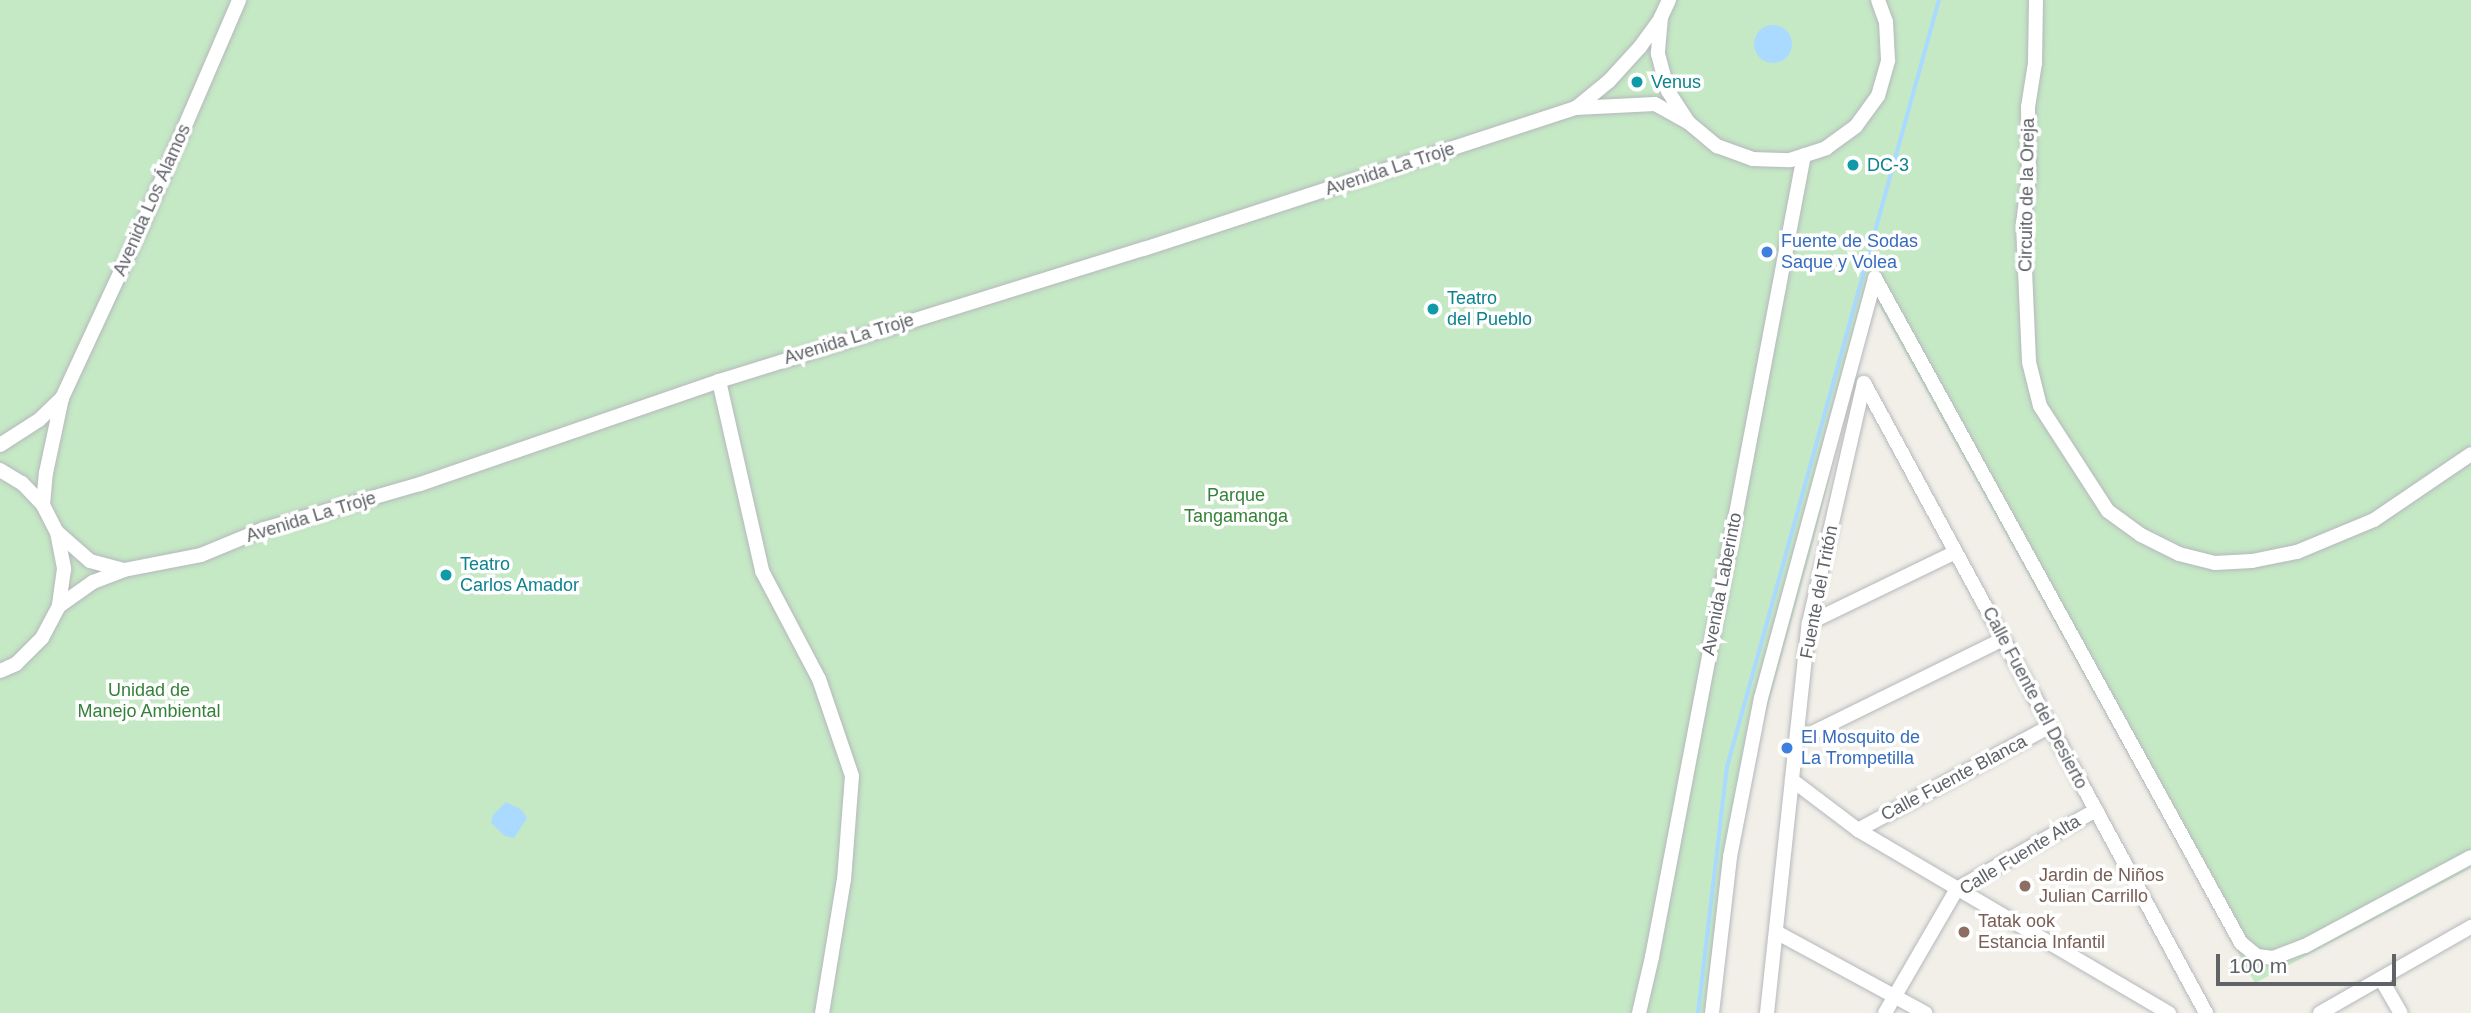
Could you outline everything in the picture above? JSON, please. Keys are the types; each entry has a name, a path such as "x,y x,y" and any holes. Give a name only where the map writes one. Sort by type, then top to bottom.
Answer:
{"street":[{"name":"Avenida Los Álamos","path":"43,505 46,473 62,398 141,228 239,0"},
{"path":"1669,0 1661,17 1658,54 1668,91 1688,122 1717,146 1752,159 1790,160 1826,148 1856,126 1878,96 1888,60 1886,22 1878,0"},
{"name":"Circuito de la Oreja","path":"2036,0 2035,63 2028,107 2029,176 2023,224 2029,362 2040,406 2108,511 2141,535 2179,554 2215,562 2252,561 2297,552 2374,520 2471,454"},
{"name":"Avenida La Troje","path":"1575,108 1609,81 1640,47 1661,17"},
{"name":"Avenida La Troje","path":"59,606 93,582 124,570 201,555 264,529 420,484 719,381 1144,249 1575,108 1655,104 1688,122"},
{"name":"Avenida Laberinto","path":"1639,1013 1652,957 1804,155"},
{"path":"1712,1013 1730,857 1761,698 1875,278 2241,943 2257,956 2273,958 2305,946 2471,857"},
{"path":"719,381 762,571 819,679 852,776 845,879 822,1013"},
{"name":"Calle Fuente del Desierto","path":"1864,383 2206,1013"},
{"name":"Fuente del Tritón","path":"1767,1013 1809,623 1864,383"},
{"name":"Avenida Los Álamos","path":"0,445 39,420 62,398"},
{"path":"0,470 22,483 43,505 57,533 64,569 59,606 42,638 16,664 0,671"},
{"name":"Avenida La Troje","path":"57,533 90,561 124,570"},
{"path":"1809,623 1955,552"},
{"path":"1796,741 2003,639"},
{"name":"Calle Fuente Blanca","path":"1858,831 2050,726"},
{"path":"1792,779 1858,831 2169,1013"},
{"name":"Calle Fuente Alta","path":"1885,1013 1957,889 2096,810"},
{"path":"2320,1013 2471,927"},
{"path":"1776,932 1925,1013"},
{"path":"2381,979 2401,1013"}],"green space":[{"name":"Parque Tangamanga","path":"0,0 2471,0 2471,868 2255,983 1874,296 1815,535 1746,786 1716,1013 0,1013"}],"water":[{"path":"1773,25 1787,30 1792,44 1787,58 1773,63 1759,58 1754,44 1759,30"},
{"path":"506,802 522,810 527,818 514,838 505,836 491,823 493,815"}],"waterway":[{"path":"1698,1013 1727,767 1939,0"}],"place":[{"name":"Venus","path":"1637,82"},
{"name":"DC-3","path":"1853,165"},
{"name":"Fuente de Sodas Saque y Volea","path":"1767,252"},
{"name":"Teatro del Pueblo","path":"1433,309"},
{"name":"Teatro Carlos Amador","path":"446,575"},
{"name":"El Mosquito de La Trompetilla","path":"1787,748"},
{"name":"Jardin de Niños Julian Carrillo","path":"2025,886"},
{"name":"Tatak ook Estancia Infantil","path":"1964,932"}],"park label":[{"name":"Unidad de Manejo Ambiental","path":"149,701"}]}
